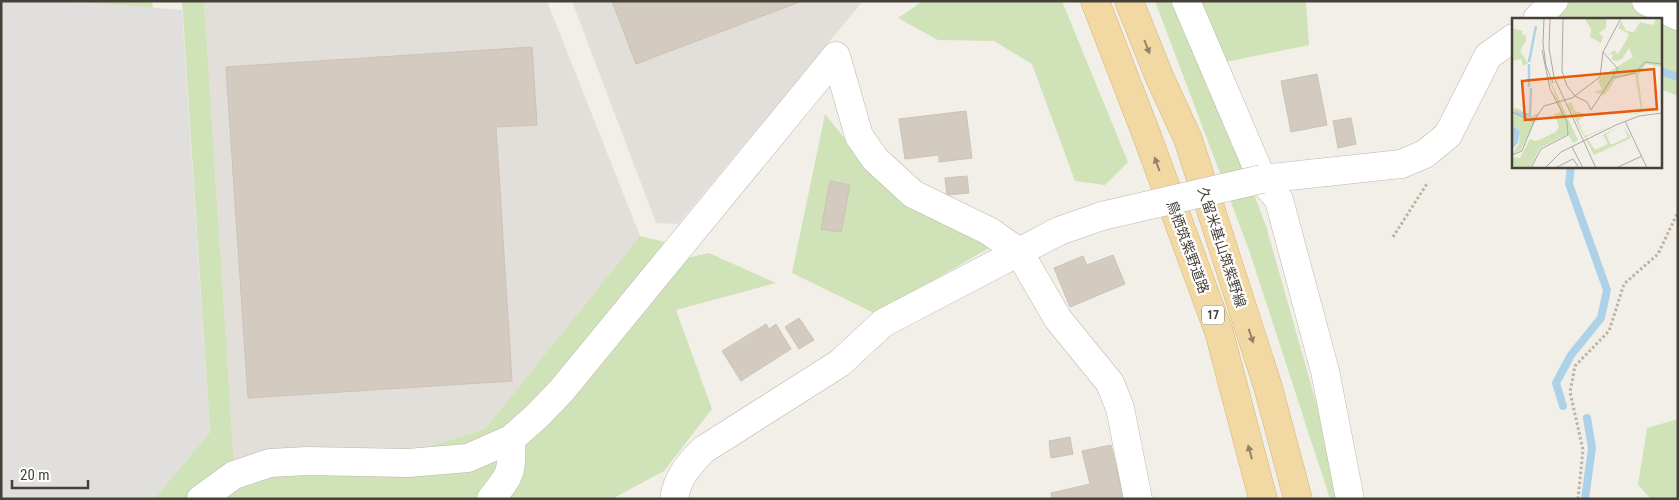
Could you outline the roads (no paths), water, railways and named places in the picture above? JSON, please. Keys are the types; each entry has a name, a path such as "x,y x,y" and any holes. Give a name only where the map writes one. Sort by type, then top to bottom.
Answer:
{"main road":[{"name":"鳥栖筑紫野道路","path":"1095,1 1219,332 1263,499"},
{"name":"久留米基山筑紫野線","path":"1129,1 1159,76 1188,139 1268,387 1298,499"},
{"path":"1283,441 1308,499"}],"street":[{"path":"1186,1 1262,179 1279,200 1325,371 1350,499"},
{"path":"1538,18 1554,1"},
{"path":"1646,1 1678,16"},
{"path":"674,499 675,488 687,466 703,450 840,362 883,323 1059,231 1102,216 1262,179 1401,164 1425,154 1448,135 1488,56 1512,39"},
{"path":"202,499 234,475 270,463 307,461 408,463 468,458 510,439 537,416 562,390 836,56 859,136 876,159 913,194 989,231 1020,252 1058,319 1110,383 1120,408 1138,499"},
{"path":"491,499 510,474 512,466 510,439"}],"waterway":[{"path":"1662,72 1678,77"},
{"path":"1563,406 1556,383 1571,355 1601,318 1607,290 1569,184 1571,168"},
{"path":"1585,499 1592,448 1587,418"}]}
